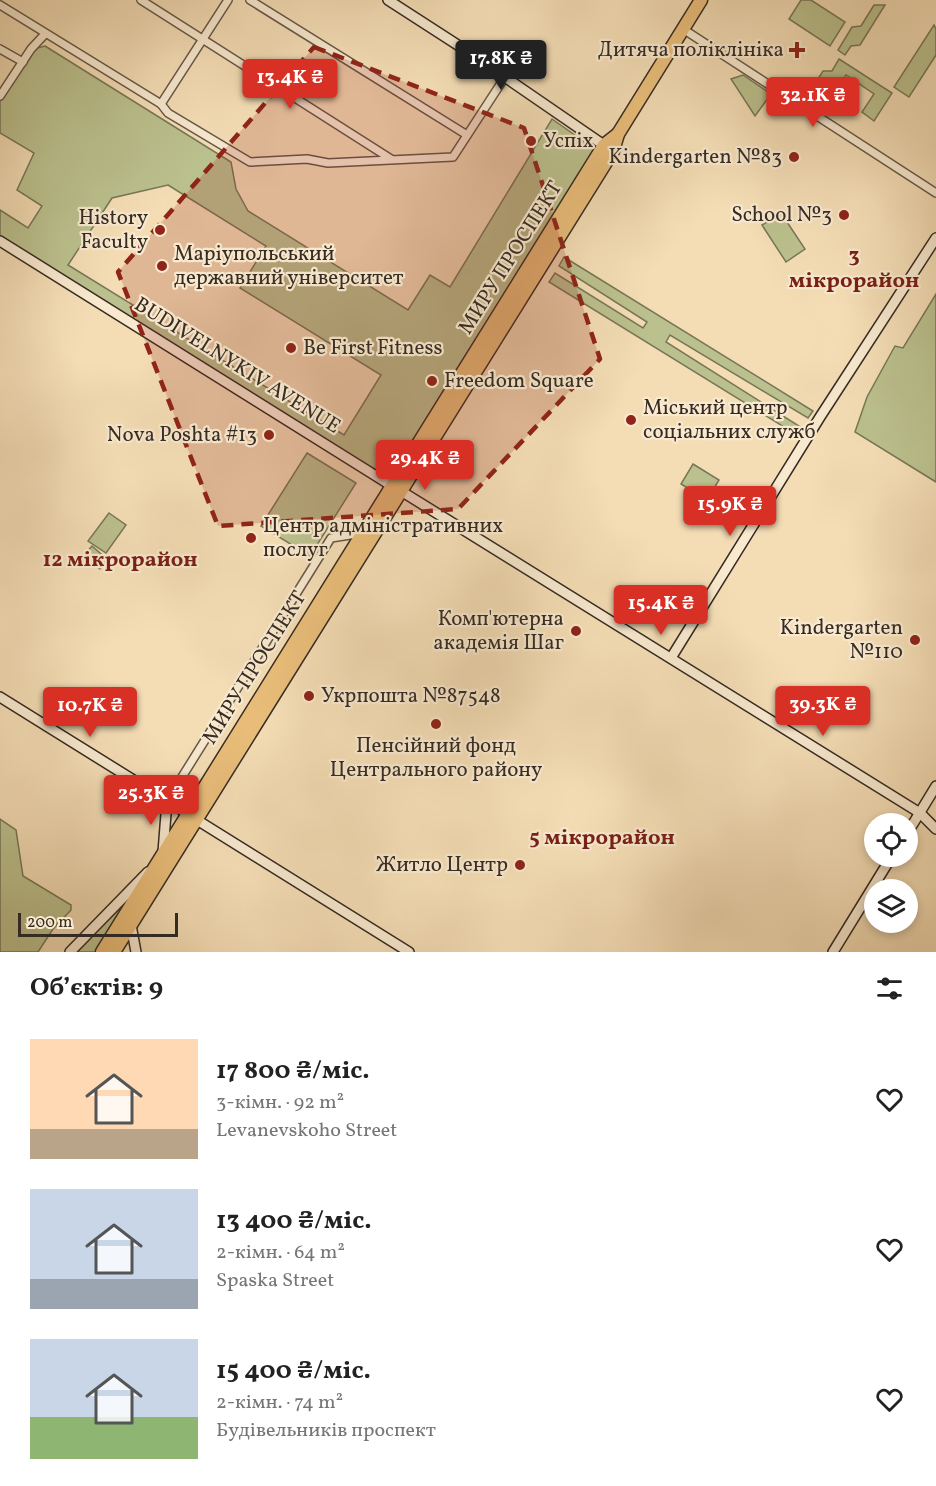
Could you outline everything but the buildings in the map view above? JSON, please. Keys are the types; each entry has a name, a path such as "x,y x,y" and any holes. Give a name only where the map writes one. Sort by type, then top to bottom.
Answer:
{"highway":[{"path":"683,29 701,0"},
{"name":"МИРУ ПРОСПЕКТ","path":"192,817 363,532 397,489 683,29"},
{"path":"114,952 192,817 397,489"},
{"path":"102,952 160,858 192,817"}],"street":[{"path":"141,0 391,159"},
{"path":"161,104 228,0"},
{"path":"250,0 467,135"},
{"path":"388,0 505,76 609,148"},
{"path":"0,5 161,104 168,113 250,162 307,159 328,163 453,157 505,76"},
{"path":"683,29 936,194"},
{"path":"0,96 45,34"},
{"path":"0,49 23,62"},
{"path":"671,658 820,417 936,238"},
{"name":"BUDIVELNYKIV AVENUE","path":"0,241 920,813 936,829"},
{"path":"73,950 160,858 167,801 331,538 363,532"},
{"path":"0,698 409,952"},
{"path":"918,816 936,786"},
{"path":"833,952 885,867"},
{"path":"131,925 136,952"}],"highlighted area":[{"path":"314,47 524,128 600,359 458,509 218,526 118,272"}],"green space":[{"path":"801,0 811,0 845,22 830,46 789,19"},
{"path":"874,5 885,5 860,45 851,46 845,55 838,50 852,27 861,26"},
{"path":"934,25 936,55 909,97 894,87"},
{"path":"45,46 231,162 236,189 248,211 408,310 430,275 450,287 552,119 596,150 391,481 0,237 0,210 28,228 42,206 17,190 34,153 0,133 0,101 37,48","holes":["168,185 266,246 240,288 381,375 344,435 68,265 112,198"]},
{"path":"839,59 892,93 874,121 862,112 874,94 846,75 834,93 816,82 823,71 832,71"},
{"path":"743,75 771,94 755,116 731,79"},
{"path":"781,213 805,249 786,262 762,225"},
{"path":"564,257 813,411 808,418 670,335 666,342 802,428 797,435 549,282 555,273 643,328 647,322 559,266"},
{"path":"936,294 936,482 855,432 867,397 895,346 903,348"},
{"path":"307,453 356,483 310,556 261,526"},
{"path":"693,464 719,480 707,500 681,484"},
{"path":"109,513 126,525 106,553 88,541"},
{"path":"92,546 108,560 100,569 84,555"},
{"path":"0,819 16,830 23,876 71,905 71,910 53,929 38,952 0,952"},
{"path":"138,884 96,952 76,952"}],"place":[{"name":"Дитяча поліклініка","path":"797,50"},
{"name":"Успіх","path":"531,141"},
{"name":"Kindergarten №83","path":"794,157"},
{"name":"School №3","path":"844,215"},
{"name":"History Faculty","path":"160,230"},
{"name":"Маріупольський державний університет","path":"162,266"},
{"name":"Be First Fitness","path":"291,348"},
{"name":"Freedom Square","path":"432,381"},
{"name":"Міський центр соціальних служб","path":"631,420"},
{"name":"Nova Poshta #13","path":"269,435"},
{"name":"Центр адміністративних послуг","path":"251,538"},
{"name":"Комп'ютерна академія Шаг","path":"576,631"},
{"name":"Kindergarten №110","path":"915,640"},
{"name":"Укрпошта №87548","path":"309,696"},
{"name":"Пенсійний фонд Центрального району","path":"436,724"},
{"name":"Житло Центр","path":"520,865"}],"district":[{"name":"3 мікрорайон","path":"854,268"},
{"name":"12 мікрорайон","path":"120,560"},
{"name":"5 мікрорайон","path":"602,838"}]}
